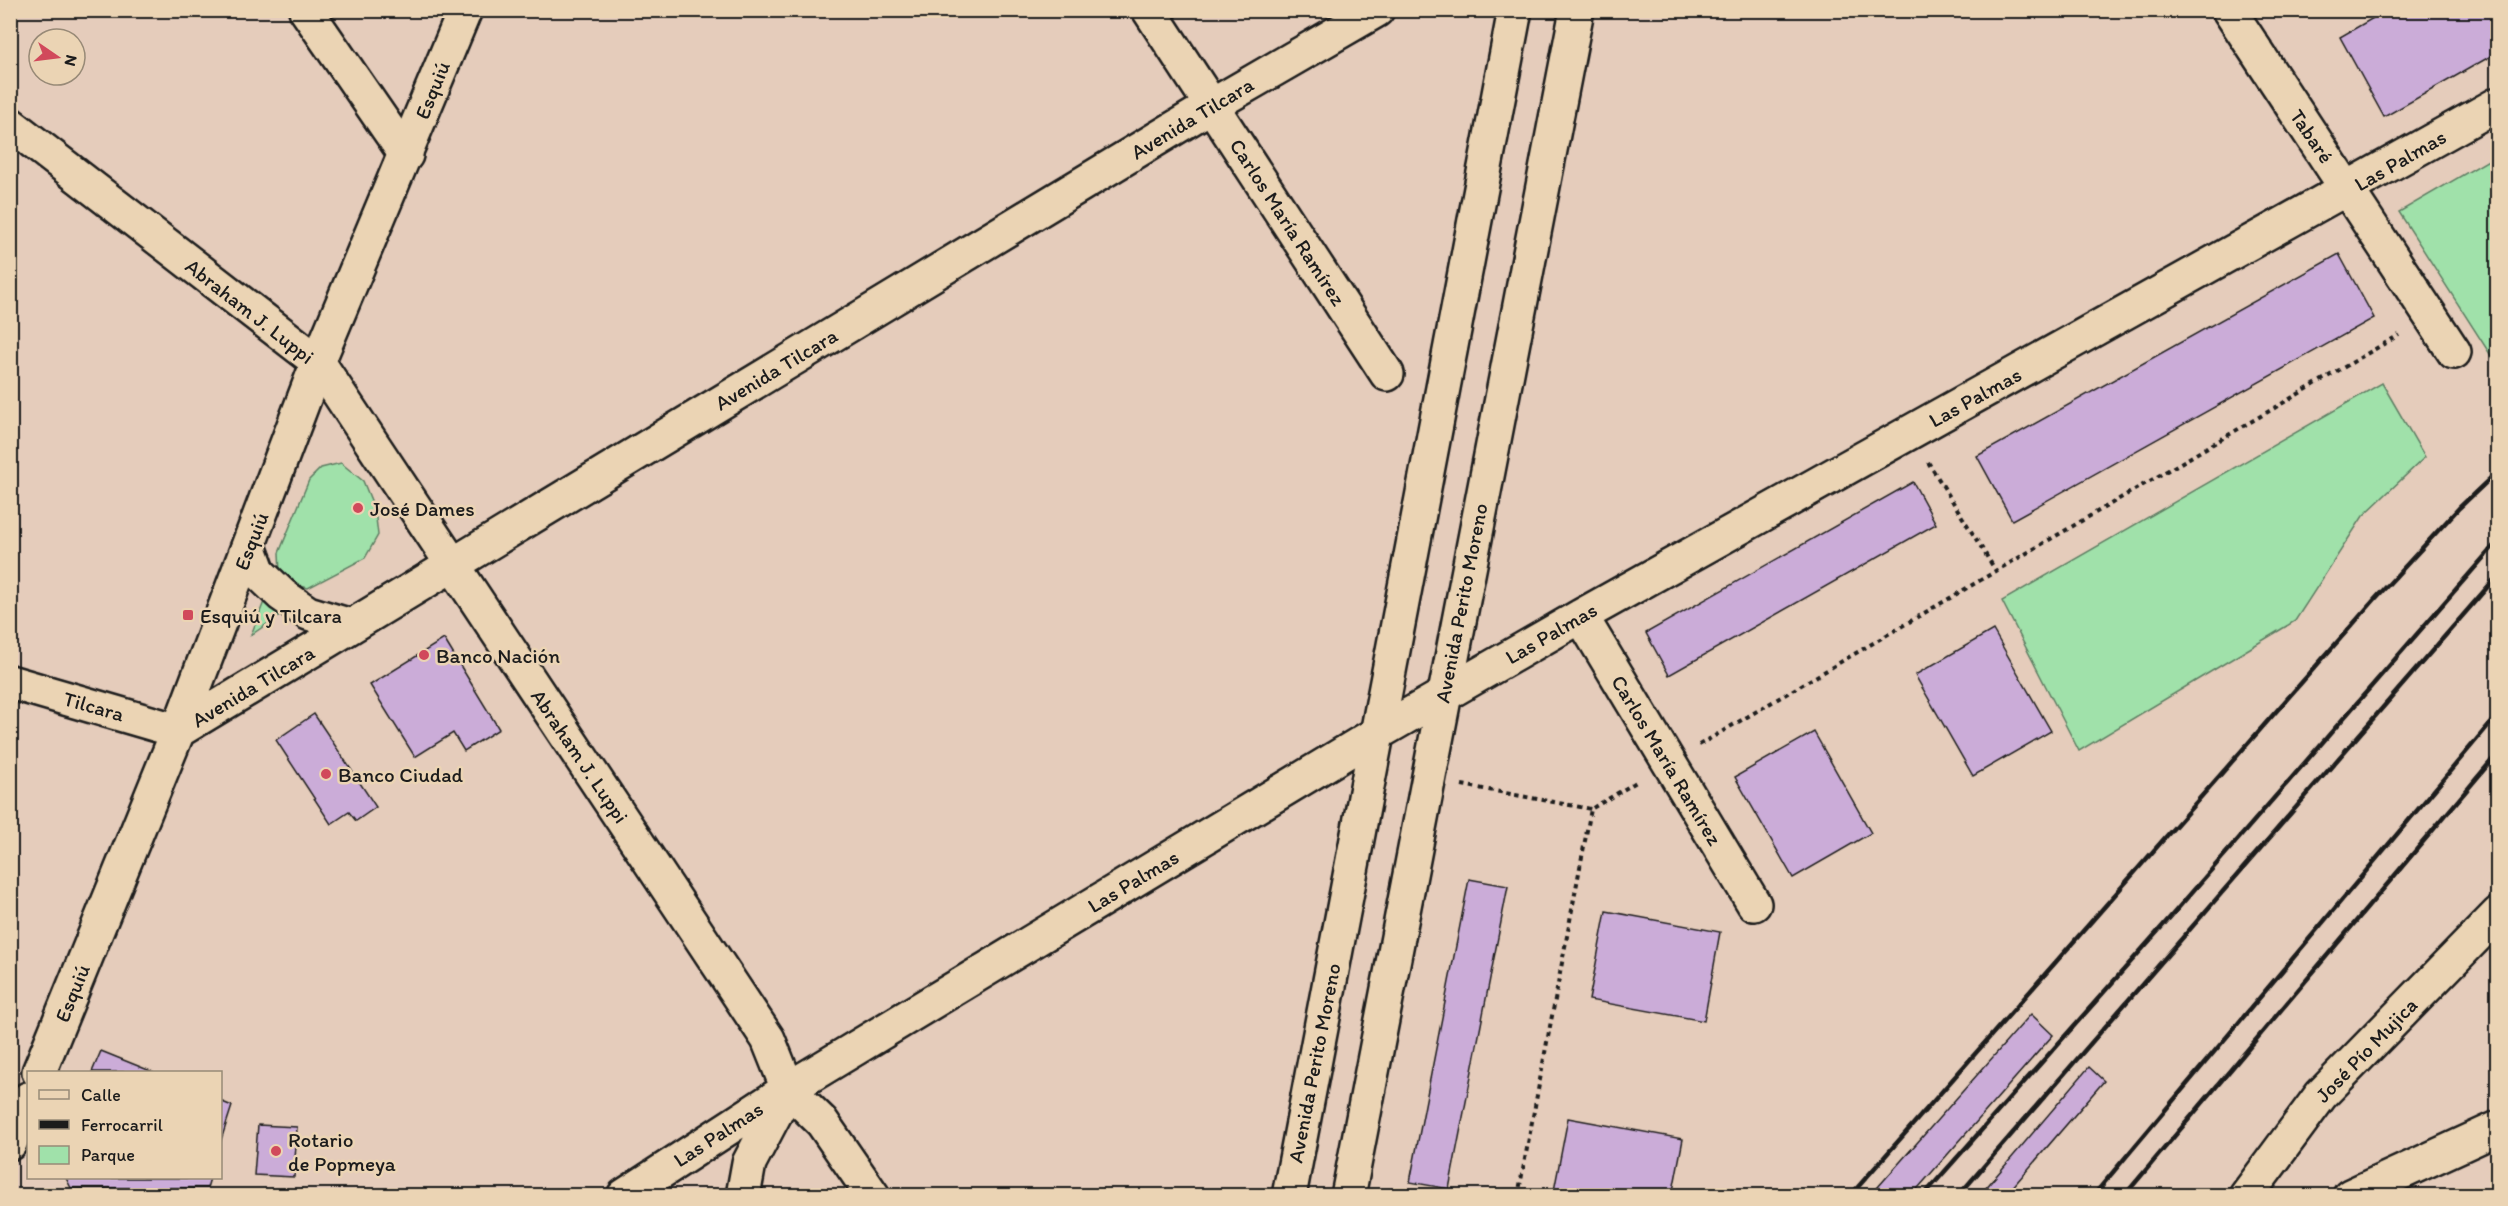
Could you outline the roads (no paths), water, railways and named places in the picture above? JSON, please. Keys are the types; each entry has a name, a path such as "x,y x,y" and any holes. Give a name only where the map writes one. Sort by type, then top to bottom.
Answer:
{"street":[{"path":"306,10 406,154"},
{"name":"Esquiú","path":"39,1071 178,731 318,362 465,10"},
{"name":"Carlos María Ramírez","path":"1149,10 1387,374"},
{"name":"Avenida Tilcara","path":"178,731 1211,106 1377,10"},
{"name":"Avenida Perito Moreno","path":"1289,1196 1515,10"},
{"name":"Avenida Perito Moreno","path":"1348,1196 1577,10"},
{"name":"Tabaré","path":"2229,10 2454,352"},
{"name":"Las Palmas","path":"624,1196 788,1089 1443,695 2498,104"},
{"name":"Abraham J. Luppi","path":"10,124 318,362 768,1040 788,1089 822,1122 873,1196"},
{"path":"249,546 260,573 282,595 308,612 351,626"},
{"name":"Carlos María Ramírez","path":"1581,616 1754,904"},
{"name":"Tilcara","path":"10,682 178,731"},
{"name":"José Pío Mujica","path":"2246,1196 2322,1095 2498,914"},
{"path":"744,1196 749,1163 788,1089"},
{"path":"10,1143 27,1101"},
{"path":"2350,1196 2498,1128"}],"railway":[{"path":"1850,1196 2375,599 2459,508 2498,471"},
{"path":"1923,1196 2159,930 2498,541"},
{"path":"1958,1196 2498,575"},
{"path":"2093,1196 2498,714"},
{"path":"2124,1196 2498,753"}],"place":[{"name":"José Dames","path":"358,508"},
{"name":"Esquiú y Tilcara","path":"188,615"},
{"name":"Banco Nación","path":"424,655"},
{"name":"Banco Ciudad","path":"326,774"},
{"name":"Rotario de Popmeya","path":"276,1151"}]}
